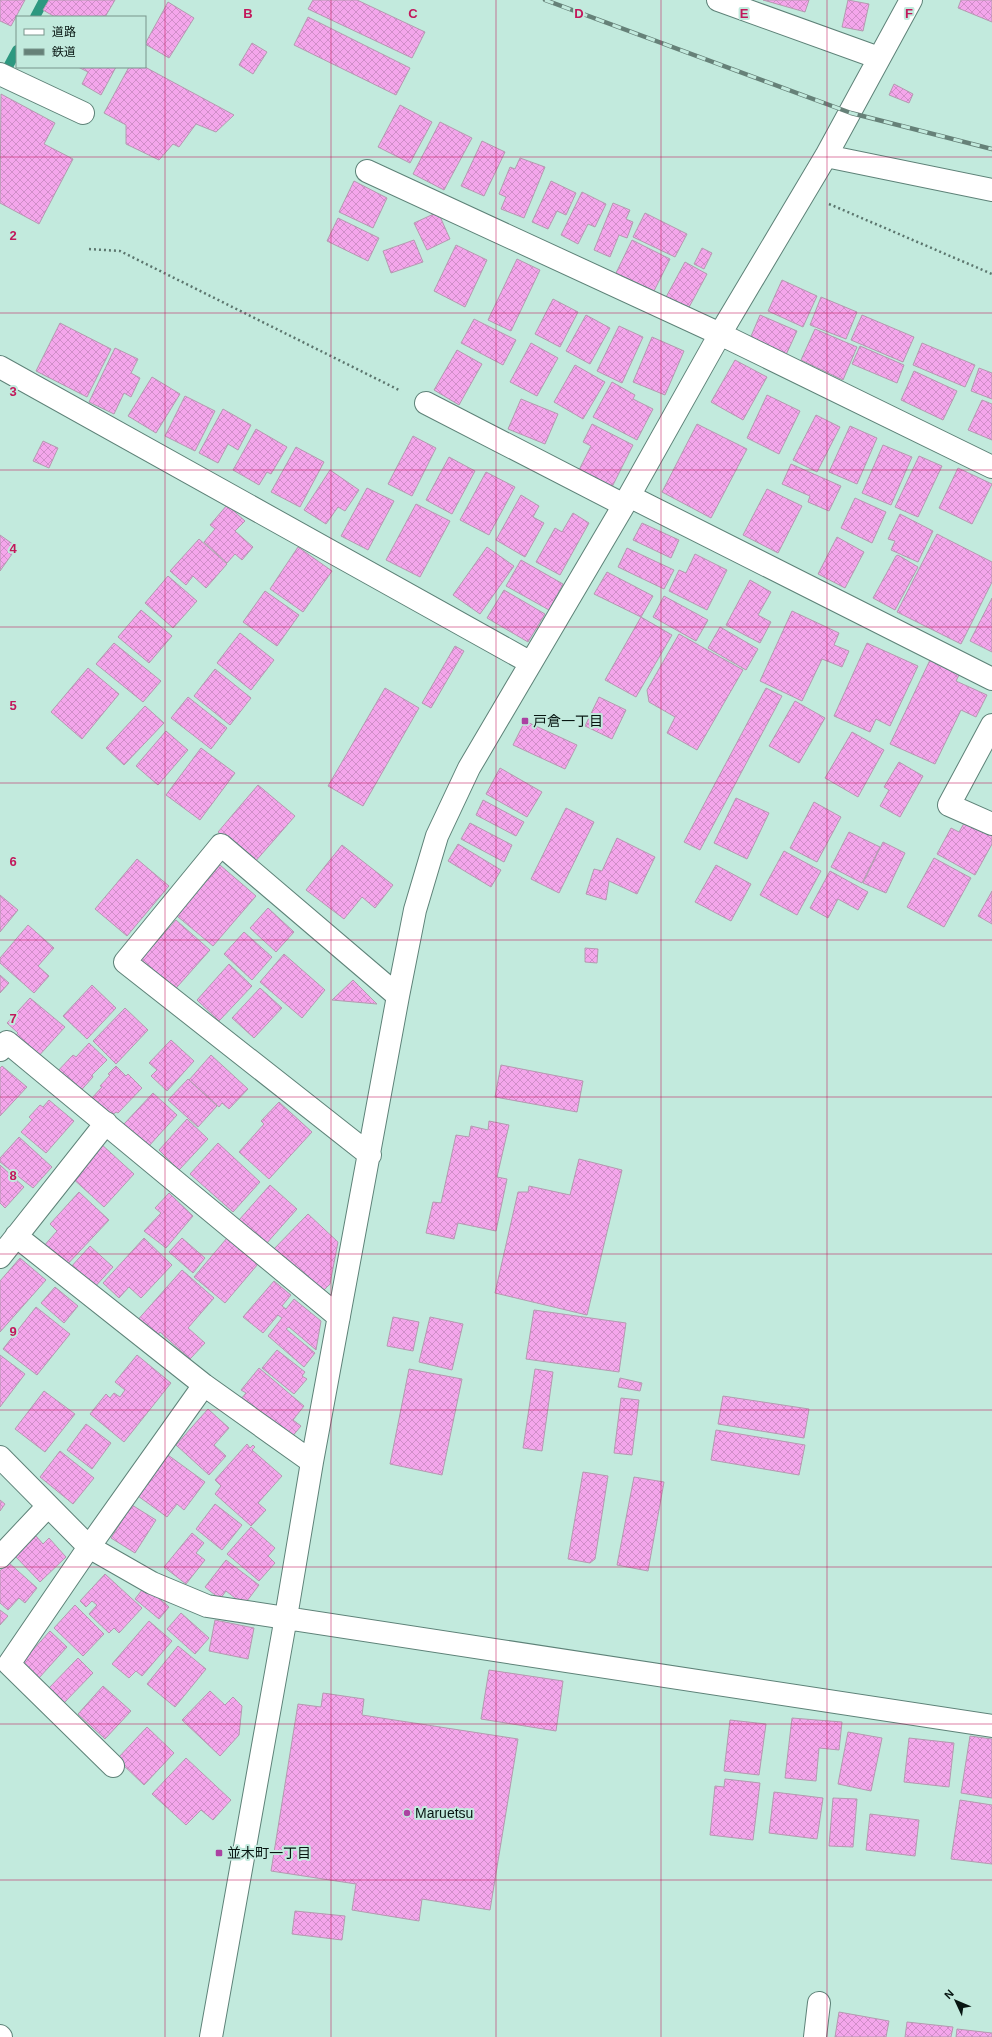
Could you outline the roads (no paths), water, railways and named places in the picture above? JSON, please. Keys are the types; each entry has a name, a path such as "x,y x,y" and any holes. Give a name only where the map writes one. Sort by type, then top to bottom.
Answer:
{"street":[{"path":"718,0 879,58"},
{"path":"210,2037 286,1617 312,1462 370,1155 398,996 415,910 436,836 469,768 626,500 720,334 826,156 911,0"},
{"path":"0,74 83,113"},
{"path":"826,156 992,190"},
{"path":"368,171 720,334 992,467"},
{"path":"0,367 531,663"},
{"path":"426,403 992,679"},
{"path":"992,725 949,805 992,824"},
{"path":"370,1155 125,962 221,845 398,996"},
{"path":"0,1050 7,1042 339,1317"},
{"path":"0,1257 106,1123"},
{"path":"16,1236 204,1385 312,1462"},
{"path":"113,1766 9,1664 89,1546 204,1385"},
{"path":"0,1456 89,1546 152,1583 206,1606 992,1726"},
{"path":"0,1557 48,1506"},
{"path":"815,2037 819,2003"}],"waterway":[{"path":"36,16 44,0"},
{"path":"2,78 16,52"}],"railway":[{"path":"545,0 851,113 992,149"}],"place":[{"name":"戸倉一丁目","path":"525,721"},
{"name":"Maruetsu","path":"407,1813"},
{"name":"並木町一丁目","path":"219,1853"}]}
